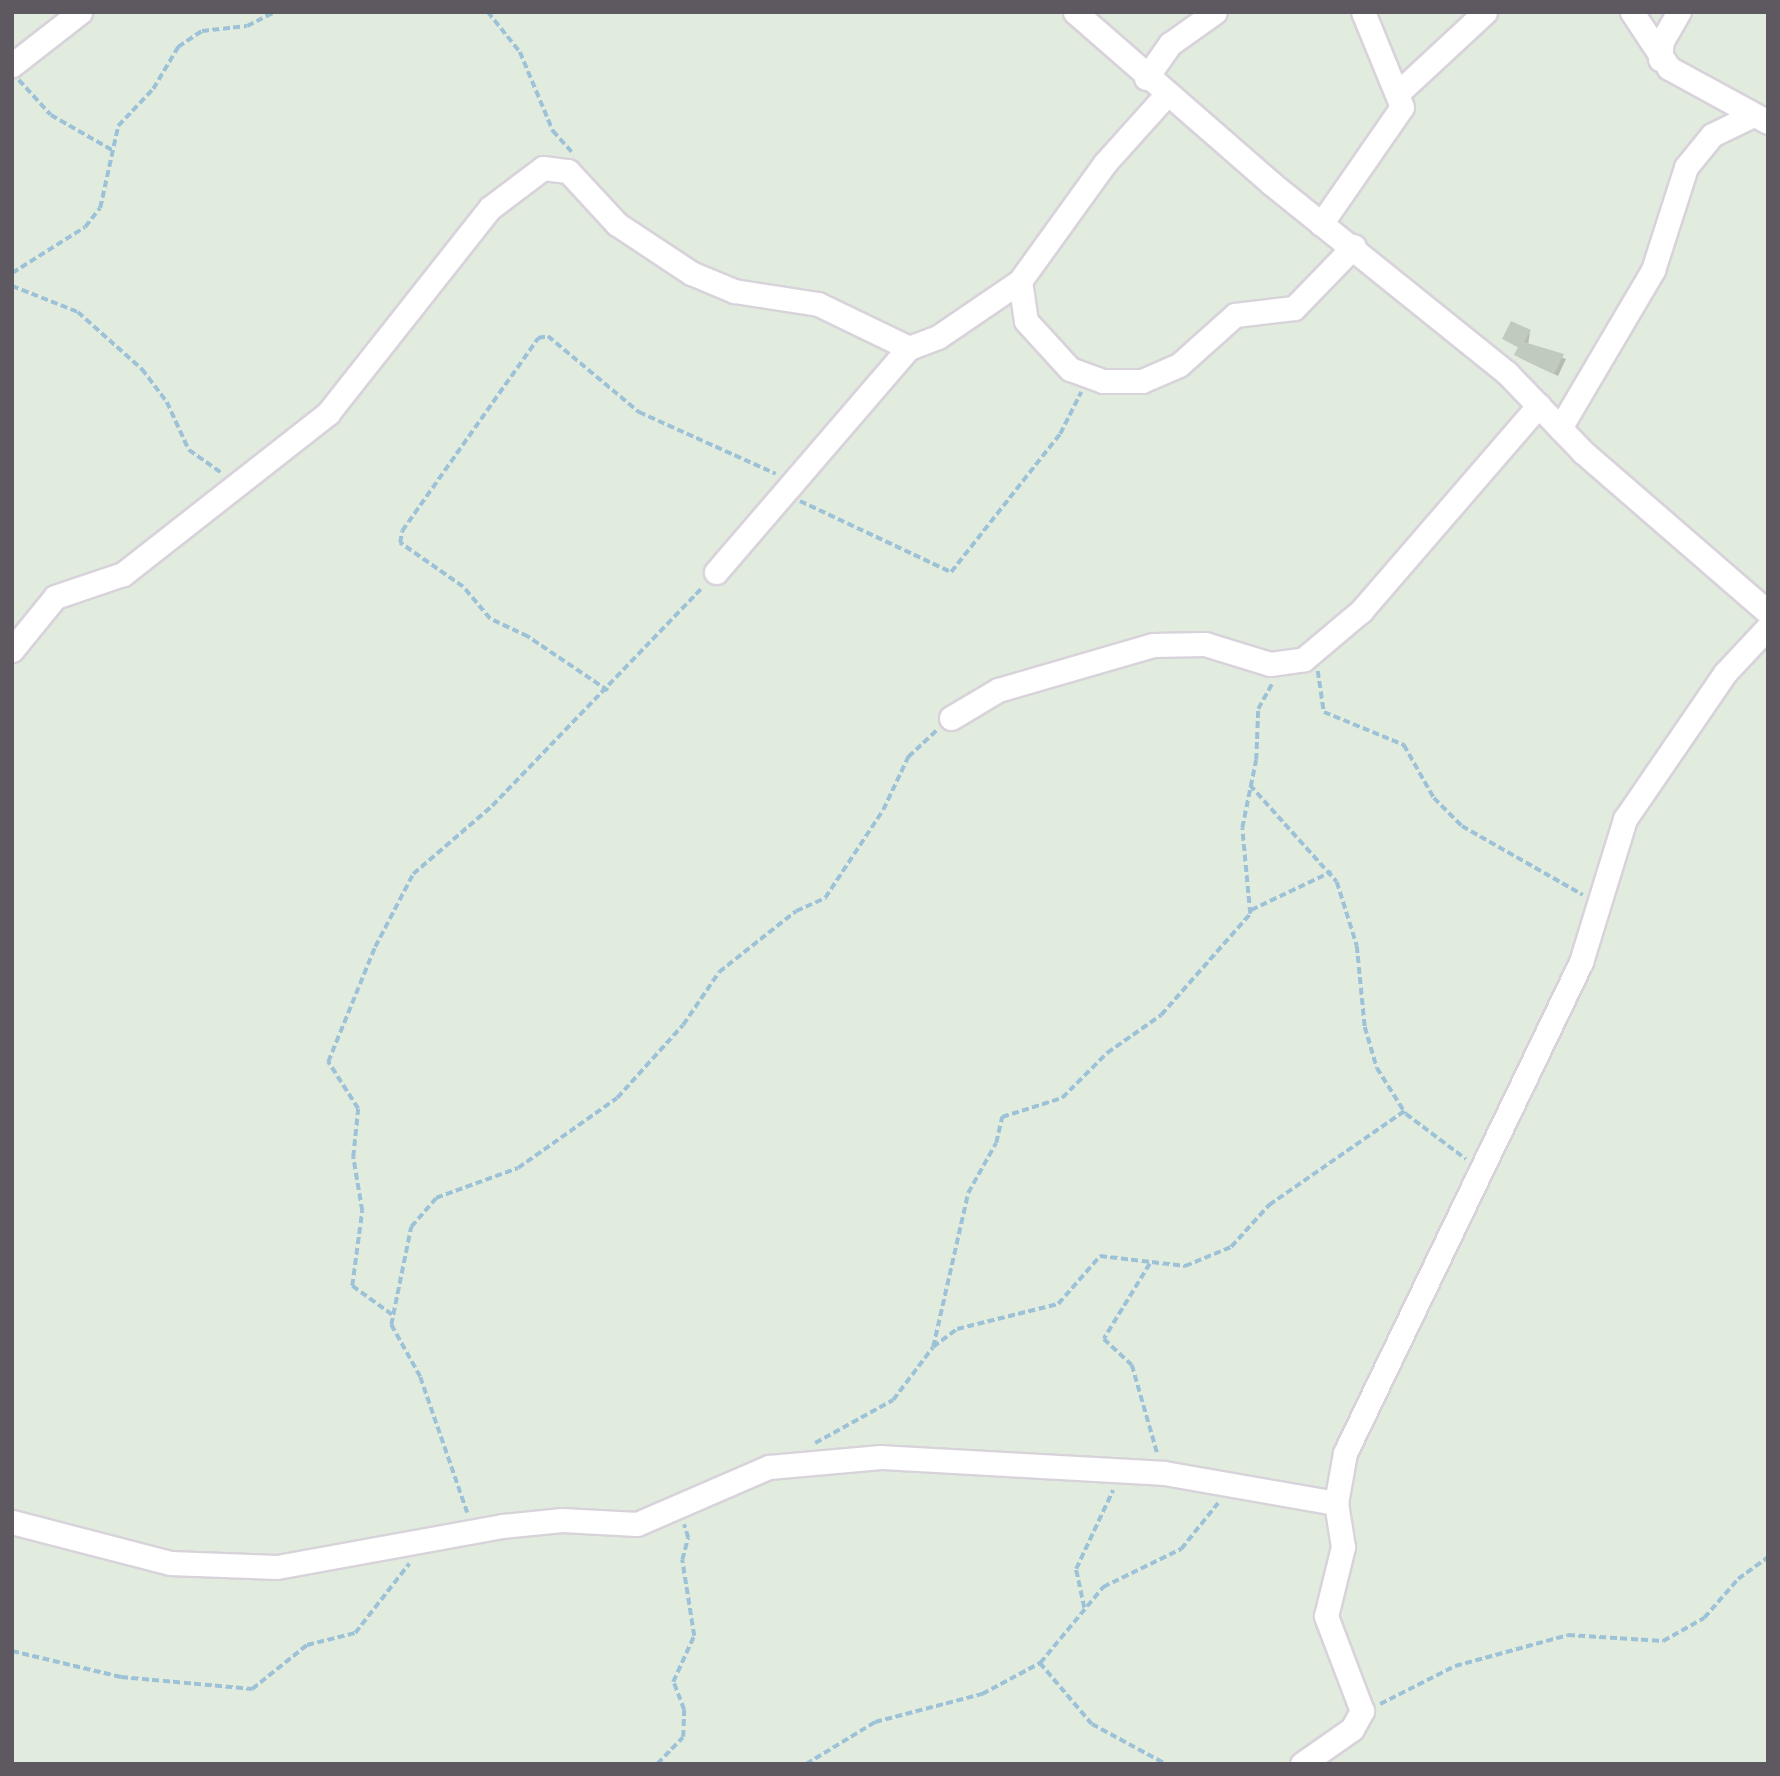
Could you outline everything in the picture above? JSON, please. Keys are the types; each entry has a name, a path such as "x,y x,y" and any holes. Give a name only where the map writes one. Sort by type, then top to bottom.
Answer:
{"street":[{"path":"12,65 80,12"},
{"path":"1075,12 1166,95 1321,224 1354,246 1539,405 1560,428 1768,612"},
{"path":"1146,78 1170,44 1215,12"},
{"path":"1321,224 1337,194 1397,121 1400,91 1363,12"},
{"path":"1400,91 1485,12"},
{"path":"1632,12 1660,59 1760,119"},
{"path":"1660,59 1662,41 1679,12"},
{"path":"716,572 909,348 938,337 1020,281 1105,163 1166,95"},
{"path":"1560,428 1653,270 1686,167 1712,135 1760,119"},
{"path":"12,650 55,597 124,574 241,485 351,388 490,208 550,167 568,171 617,224 691,273 734,291 818,304 909,348"},
{"path":"1020,281 1026,321 1063,362 1086,377 1160,376 1235,315 1294,308 1354,246"},
{"path":"951,718 998,690 1153,645 1205,644 1285,665 1318,648 1361,611 1539,405"},
{"path":"1302,1764 1352,1729 1362,1711 1326,1616 1343,1547 1336,1503 1345,1453 1383,1385 1398,1333 1581,962 1635,800 1725,673 1768,627"},
{"path":"12,1522 170,1563 236,1570 428,1543 473,1532 562,1520 637,1524 758,1470 802,1461 951,1458 1164,1473 1234,1482 1336,1503"}],"path":[{"path":"12,273 85,227 100,208 118,126 153,89 178,47 202,31 247,26 274,12"},
{"path":"488,12 520,52 553,131 577,156"},
{"path":"12,74 51,115 112,151"},
{"path":"12,286 78,312 142,369 167,401 189,450 241,485"},
{"path":"608,691 528,637 490,620 463,587 400,543 402,531 538,338 548,336 639,412 951,572 1060,434 1086,377"},
{"path":"392,1315 352,1286 362,1211 353,1157 358,1109 328,1062 402,886 608,691 716,572"},
{"path":"1318,648 1324,712 1404,746 1434,798 1462,826 1575,888 1598,911"},
{"path":"1251,910 1241,843 1258,709 1285,665"},
{"path":"473,1532 420,1377 393,1333 392,1315 419,1214 436,1198 518,1168 617,1098 683,1026 719,972 796,911 825,898 883,810 908,757 951,718"},
{"path":"1250,785 1331,872 1357,946 1370,1051 1404,1111 1451,1142 1475,1173"},
{"path":"933,1347 968,1193 996,1143 1003,1117 1071,1091 1107,1053 1161,1015 1251,910 1331,872"},
{"path":"804,1448 892,1400 933,1347 967,1325 1058,1304 1100,1256 1150,1264 1185,1266 1231,1247 1269,1205 1404,1111"},
{"path":"1150,1264 1104,1339 1132,1365 1164,1473"},
{"path":"1085,1609 1076,1569 1102,1508 1127,1471"},
{"path":"806,1764 875,1722 982,1694 1040,1662 1112,1580 1181,1549 1234,1482"},
{"path":"657,1764 683,1737 684,1710 673,1682 694,1643 682,1557 688,1543 684,1524 699,1495"},
{"path":"12,1651 121,1677 252,1689 307,1645 363,1627 428,1543"},
{"path":"1362,1711 1455,1666 1568,1635 1663,1641 1704,1618 1738,1578 1768,1557"},
{"path":"1040,1662 1092,1724 1166,1764"}],"building":[{"path":"1511,321 1531,330 1524,342 1564,354 1554,374 1514,355 1518,347 1502,339"}]}
